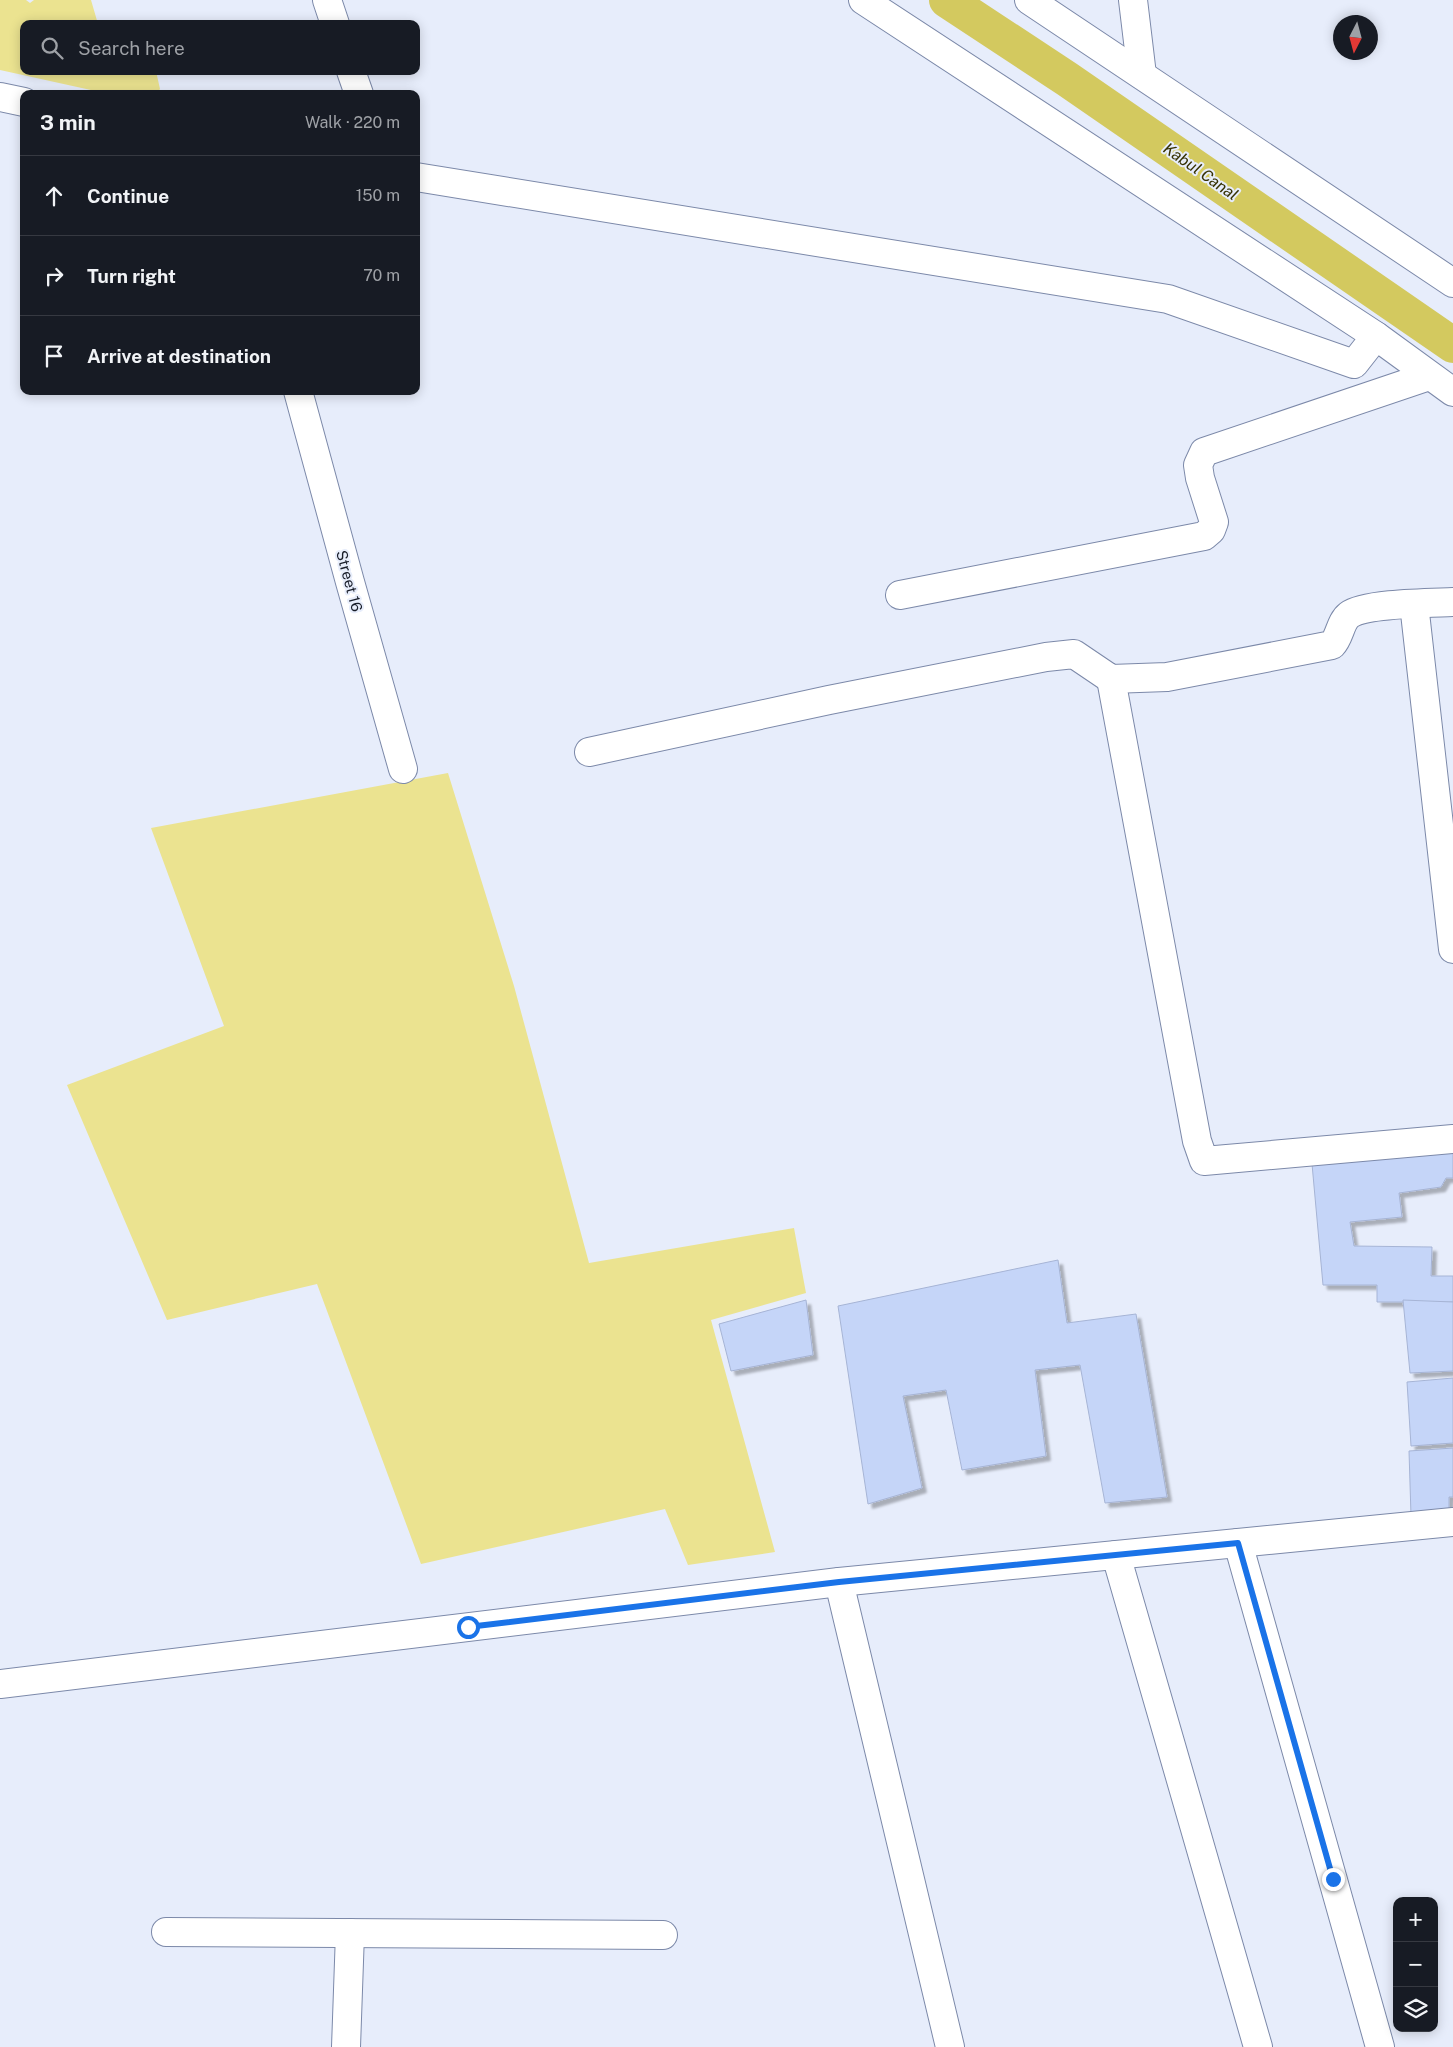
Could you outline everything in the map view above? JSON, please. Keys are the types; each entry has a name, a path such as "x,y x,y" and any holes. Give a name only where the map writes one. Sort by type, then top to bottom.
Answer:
{"street":[{"path":"326,0 334,20"},
{"path":"863,0 1376,336 1453,392"},
{"path":"1029,0 1453,283"},
{"path":"1133,0 1142,75"},
{"path":"352,75 358,90"},
{"path":"0,97 20,101"},
{"path":"420,178 1168,300 1354,364 1376,336"},
{"path":"900,595 1204,536 1211,530 1214,522 1200,478 1198,465 1204,452 1429,376"},
{"name":"Street 16","path":"299,395 403,769"},
{"path":"589,752 829,700 1046,656 1074,654 1111,679 1167,677 1332,645 1338,639 1344,622 1356,612 1374,608 1453,602"},
{"path":"1414,604 1453,949"},
{"path":"1111,679 1196,1141 1204,1161 1453,1139"},
{"path":"0,1684 839,1582 1453,1522"},
{"path":"1238,1543 1380,2047"},
{"path":"1116,1555 1258,2047"},
{"path":"839,1582 950,2047"},
{"path":"166,1932 663,1935"},
{"path":"346,2047 350,1933"}],"shaded area":[{"path":"0,0 26,0 30,3 34,0 91,0 97,20 20,20 20,74 0,70"},
{"path":"23,75 157,75 160,89 91,90"},
{"path":"448,773 514,986 589,1263 794,1228 806,1293 711,1320 775,1552 688,1565 665,1509 421,1564 317,1284 167,1320 67,1085 224,1026 151,828"}],"building":[{"path":"1453,1142 1453,1178 1446,1178 1441,1187 1399,1193 1402,1217 1350,1222 1354,1246 1432,1247 1431,1276 1453,1276 1453,1302 1377,1302 1377,1285 1323,1285 1312,1164"},
{"path":"1058,1260 1067,1323 1136,1314 1167,1497 1105,1503 1080,1365 1035,1370 1046,1456 962,1470 946,1390 903,1396 922,1488 868,1504 838,1306"},
{"path":"806,1300 813,1355 731,1371 719,1324"},
{"path":"1403,1300 1453,1302 1453,1371 1410,1373"},
{"path":"1453,1378 1453,1443 1411,1446 1407,1382"},
{"path":"1453,1448 1453,1497 1449,1497 1449,1514 1411,1516 1409,1451"}],"waterway":[{"name":"Kabul Canal","path":"947,0 1067,79 1453,345"}],"route":[{"path":"468,1627 839,1582 1238,1543 1333,1879"}]}
